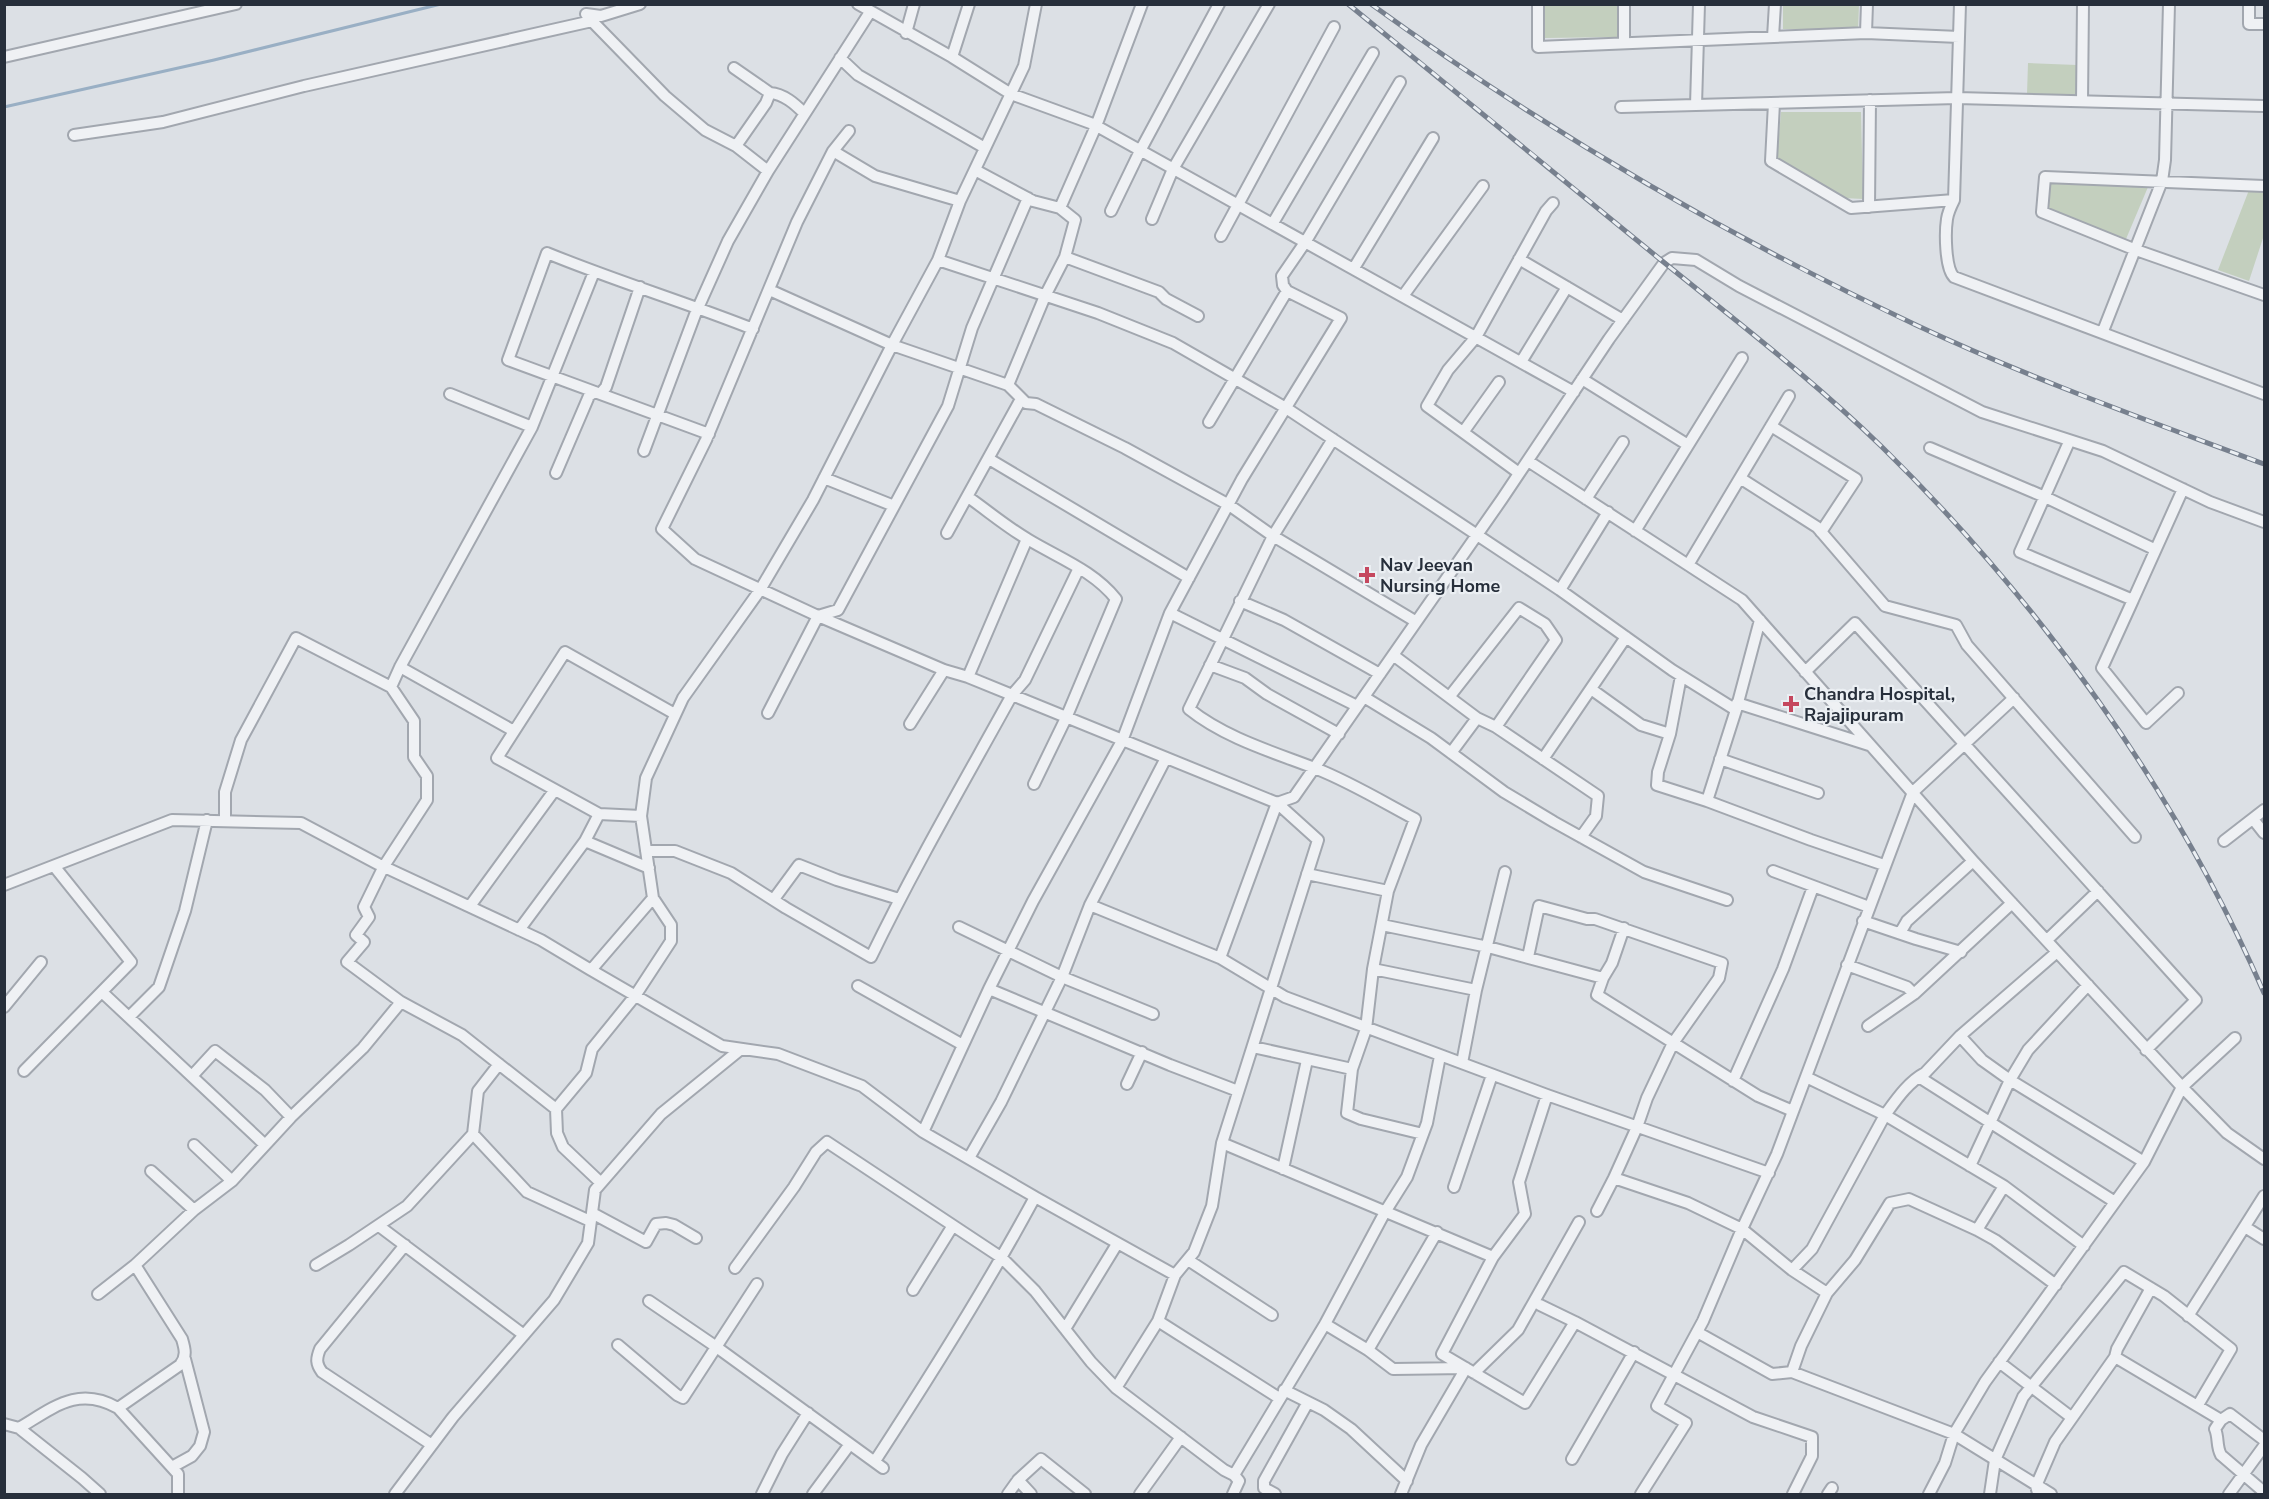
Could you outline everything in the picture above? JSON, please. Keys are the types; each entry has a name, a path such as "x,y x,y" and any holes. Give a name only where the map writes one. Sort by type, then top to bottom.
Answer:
{"street":[{"path":"4,57 236,4"},
{"path":"586,14 601,16 640,4"},
{"path":"858,4 952,57 1011,94 1096,126 1574,392"},
{"path":"906,33 914,4"},
{"path":"952,57 969,4"},
{"path":"601,1183 563,1147 557,1133 555,1109 586,1074 592,1049 635,996 671,941 671,925 653,898 641,816 646,778 682,698 760,590 824,478 938,260 960,201 1024,66 1036,4"},
{"path":"1060,208 1096,126 1142,4"},
{"path":"1111,211 1140,151 1219,4"},
{"path":"1152,219 1173,169 1269,4"},
{"path":"1538,4 1538,47 1866,33 1959,37"},
{"path":"1624,4 1624,43"},
{"path":"1696,105 1699,4"},
{"path":"1773,37 1775,4"},
{"path":"1866,33 1867,4"},
{"path":"1960,4 1954,200 1946,220 1947,265 1950,273 1954,277 2103,331 2265,394"},
{"path":"2082,101 2083,4"},
{"path":"2103,331 2162,181 2167,103 2169,4"},
{"path":"2249,4 2249,24 2265,24"},
{"path":"644,451 697,310 728,241 768,171 870,12"},
{"path":"75,135 163,122 304,86 592,21 586,14"},
{"path":"586,14 665,96 705,130 736,146 768,171"},
{"path":"1221,236 1334,27"},
{"path":"1273,224 1373,54"},
{"path":"840,58 858,75 986,148"},
{"path":"734,68 770,93 777,94 795,104 804,113"},
{"path":"923,1132 989,989 1033,901 1122,741 1170,613 1228,505 1341,318 1287,291 1283,285 1282,276 1306,242 1400,82"},
{"path":"736,146 766,103 770,93"},
{"path":"1621,107 1957,98 2265,106"},
{"path":"1869,207 1870,100"},
{"path":"1774,103 1771,161 1851,208 1954,200"},
{"path":"849,131 833,151 797,222 709,434 662,529 695,559 818,616 944,670 968,677 1277,803 1318,840 1222,1143 1212,1206 1194,1252 1175,1275 1158,1321 1116,1388"},
{"path":"1354,268 1433,138"},
{"path":"833,151 874,176 960,201"},
{"path":"975,170 1033,201 1060,208 1075,220 1065,257 1045,296 1008,385"},
{"path":"2265,186 2045,177 2042,212 2136,250 2265,295"},
{"path":"1403,296 1483,186"},
{"path":"768,713 818,616 838,610 948,406 972,328 1028,198"},
{"path":"1520,473 1427,406 1448,370 1476,337 1546,211 1553,203"},
{"path":"709,434 508,360 547,253 753,329"},
{"path":"1065,257 1159,292 1166,299 1198,316"},
{"path":"1277,803 1294,797 1520,473 1623,320 1664,263 1672,258 1696,260 1739,286 1982,412 2103,452 2210,502 2265,522"},
{"path":"1520,259 1623,320"},
{"path":"938,260 1098,313 1173,343 1286,408 1560,590 1681,676 1736,707 1871,746"},
{"path":"391,687 532,427 594,272"},
{"path":"556,473 589,396 601,393 606,387 640,287"},
{"path":"1521,362 1567,287"},
{"path":"1209,422 1287,291"},
{"path":"774,292 892,345 1008,385 1021,399 1125,448 1228,505 1274,536 1415,621"},
{"path":"1635,531 1742,358"},
{"path":"1582,379 1688,445"},
{"path":"1464,431 1499,382"},
{"path":"450,394 532,427"},
{"path":"1688,565 1790,396"},
{"path":"947,533 1021,399"},
{"path":"1771,426 1856,479 1821,532"},
{"path":"1333,439 1274,536 1240,601 1189,709 1222,732 1314,768 1415,819 1388,891 1373,969 1366,1029 1352,1069 1347,1113 1361,1119 1423,1134"},
{"path":"1586,499 1623,442"},
{"path":"2069,442 2020,552 2133,600"},
{"path":"1930,448 2045,497 2154,549"},
{"path":"989,459 1189,578"},
{"path":"1528,461 1742,600 1973,861 2146,1050 2227,1132 2265,1159"},
{"path":"824,478 894,506"},
{"path":"1740,478 1821,532 1885,606 1956,626 1967,645 2135,837"},
{"path":"2178,693 2146,723 2102,668 2183,489"},
{"path":"968,497 1027,539 1079,568 1110,591 1116,599 1066,718 1034,784"},
{"path":"1560,590 1608,512"},
{"path":"968,677 1027,539"},
{"path":"646,851 675,851 731,873 871,957 899,899 1012,695 1025,680 1079,568"},
{"path":"1240,601 1284,620 1380,674"},
{"path":"1450,696 1520,608 1545,624 1556,640 1496,727"},
{"path":"1170,613 1222,640 1360,702 1431,738 1504,792 1644,872 1727,900"},
{"path":"1707,801 1760,620"},
{"path":"1805,672 1855,623 2098,891 2196,1000 2146,1050"},
{"path":"1543,759 1626,637"},
{"path":"225,821 225,792 241,740 296,638 391,687 414,721 414,757 427,776 427,800 384,866 364,906 369,917 356,935 364,942 347,962 401,1002 462,1035 555,1109"},
{"path":"641,816 599,814 497,758 565,652 675,714"},
{"path":"1393,655 1477,718 1496,727 1598,796 1596,816 1581,837"},
{"path":"1210,665 1245,678 1339,734"},
{"path":"400,667 514,731"},
{"path":"910,724 944,670"},
{"path":"1681,676 1670,734 1658,772 1657,785 1884,866"},
{"path":"1591,689 1641,725 1670,734"},
{"path":"1641,1494 1686,1423 1657,1406 1697,1332 1769,1173 1913,792 2014,698"},
{"path":"1451,753 1477,718"},
{"path":"969,1158 1001,1102 1062,976 1090,905 1166,758"},
{"path":"1720,759 1818,793"},
{"path":"470,906 554,791"},
{"path":"1220,958 1277,803"},
{"path":"2224,841 2265,810"},
{"path":"519,930 585,842 599,814"},
{"path":"2253,819 2265,833"},
{"path":"4,885 172,820 301,823 384,866 541,940 722,1046 778,1054 862,1086 923,1132 1175,1275"},
{"path":"129,1017 159,987 185,911 207,820"},
{"path":"585,842 649,868"},
{"path":"1900,933 1907,921 1973,861"},
{"path":"774,899 799,865 837,880 899,899"},
{"path":"24,1071 131,962 54,866"},
{"path":"1462,1063 1476,990 1505,872"},
{"path":"1773,872 1869,907"},
{"path":"1307,874 1388,891"},
{"path":"1733,1081 1782,969 1813,887"},
{"path":"2047,940 2098,891"},
{"path":"591,970 653,898"},
{"path":"1868,1026 1914,994 2012,903"},
{"path":"1090,905 1220,958 1285,998 1547,1095 1769,1173"},
{"path":"1528,957 1539,906 1624,928 1722,963 1719,978 1673,1043 1614,1178 1597,1211"},
{"path":"1863,921 1961,952"},
{"path":"1382,925 1488,947 1603,978"},
{"path":"958,927 1062,976 1153,1014"},
{"path":"1624,928 1612,963 1597,995 1758,1096 1793,1111"},
{"path":"1792,1270 1812,1249 1885,1115 1900,1094 1918,1077 1925,1074 1960,1036 2057,952"},
{"path":"4,1007 41,962"},
{"path":"1847,965 1907,987 1914,994"},
{"path":"1373,969 1476,990"},
{"path":"1970,1166 2010,1080 2028,1050 2088,985"},
{"path":"858,986 963,1046"},
{"path":"989,989 1238,1091"},
{"path":"103,993 263,1143"},
{"path":"98,1294 135,1265 194,1210 232,1181 291,1117 363,1048 401,1002"},
{"path":"1960,1036 1982,1060 2010,1080 2144,1162"},
{"path":"1929,1494 1945,1463 1954,1434 1985,1382 2144,1162 2182,1087 2235,1038"},
{"path":"1253,1047 1352,1069"},
{"path":"395,1494 453,1418 554,1300 588,1243 595,1190 661,1114 741,1049"},
{"path":"192,1076 215,1051 265,1090 291,1117"},
{"path":"1128,1084 1142,1052"},
{"path":"1234,1475 1325,1324 1384,1212 1407,1177 1427,1123 1440,1056"},
{"path":"1283,1169 1306,1060"},
{"path":"316,1265 407,1206 473,1134 478,1091 499,1064"},
{"path":"1454,1186 1492,1075"},
{"path":"1806,1077 1885,1115 2004,1186 2084,1246"},
{"path":"1918,1077 2115,1202"},
{"path":"1547,1095 1520,1182 1526,1214 1493,1257 1442,1354 1525,1403 1575,1322"},
{"path":"473,1134 527,1192 646,1242 656,1224 666,1223 696,1238"},
{"path":"735,1268 794,1187 816,1152 827,1142 1002,1258 1035,1291 1091,1362 1116,1388 1224,1470 1234,1475 1239,1481 1233,1494"},
{"path":"1222,1143 1493,1257"},
{"path":"194,1145 232,1181"},
{"path":"151,1171 194,1210"},
{"path":"1614,1178 1688,1203 1742,1229 1792,1270 1827,1293"},
{"path":"1977,1230 2004,1186"},
{"path":"2188,1316 2265,1196"},
{"path":"649,1301 879,1465 1002,1258 1035,1197"},
{"path":"1792,1372 1801,1346 1827,1293 1855,1260 1890,1203 1909,1199 1977,1230 1995,1240 2056,1285"},
{"path":"1401,1494 1421,1445 1470,1371 1518,1330 1579,1222"},
{"path":"378,1226 524,1335"},
{"path":"913,1290 952,1227"},
{"path":"2245,1227 2265,1239"},
{"path":"1368,1350 1437,1232"},
{"path":"1065,1329 1117,1244"},
{"path":"405,1245 320,1349 316,1365 322,1372 432,1445"},
{"path":"1188,1260 1272,1315"},
{"path":"135,1265 182,1339 204,1432 200,1446 192,1456 172,1467"},
{"path":"1990,1494 1995,1460 2023,1397 2124,1272 2164,1296 2231,1349 2198,1405"},
{"path":"618,1345 683,1398 757,1284"},
{"path":"2037,1490 2055,1442 2115,1357 2117,1349 2151,1288"},
{"path":"1540,1305 1634,1352 1753,1417 1812,1437 1812,1456 1793,1494"},
{"path":"1158,1321 1282,1394 1324,1410 1351,1429 1407,1481"},
{"path":"1325,1324 1368,1350 1393,1369 1470,1371"},
{"path":"1697,1332 1772,1374 1792,1372 1954,1434 2037,1490 2051,1494"},
{"path":"1572,1459 1634,1352"},
{"path":"2115,1357 2221,1420"},
{"path":"118,1408 180,1365 185,1359"},
{"path":"1999,1362 2071,1417"},
{"path":"20,1428 65,1400 103,1399 118,1408 178,1474 177,1494"},
{"path":"1275,1494 1264,1488 1264,1482 1308,1402"},
{"path":"762,1494 782,1454 808,1413"},
{"path":"2265,1440 2230,1414 2221,1420 2215,1430 2218,1435 2217,1448 2221,1455 2265,1492"},
{"path":"4,1424 20,1428 100,1494"},
{"path":"1140,1494 1181,1437"},
{"path":"813,1494 850,1444"},
{"path":"2229,1494 2265,1446"},
{"path":"1008,1494 1018,1480 1041,1459 1085,1494"},
{"path":"1018,1480 1031,1494"}],"green space":[{"path":"1544,5 1617,5 1618,37 1545,38"},
{"path":"1783,5 1859,5 1858,30 1783,29"},
{"path":"2028,63 2077,65 2076,96 2027,94"},
{"path":"1781,112 1861,112 1863,199 1844,198 1777,158"},
{"path":"2049,182 2148,187 2126,239 2046,210"},
{"path":"2249,190 2264,191 2264,235 2249,281 2218,270"}],"waterway":[{"path":"4,107 214,60 441,4"}],"railway":[{"path":"1348,4 1801,374 1855,421 1939,506 1995,568 2048,634 2099,702 2146,772 2229,918 2264,993"},
{"path":"1371,4 1501,94 1568,136 1705,217 1774,254 1916,325 2002,363 2264,464"}],"place":[{"name":"Nav Jeevan Nursing Home","path":"1367,575"},
{"name":"Chandra Hospital, Rajajipuram","path":"1791,704"}]}
